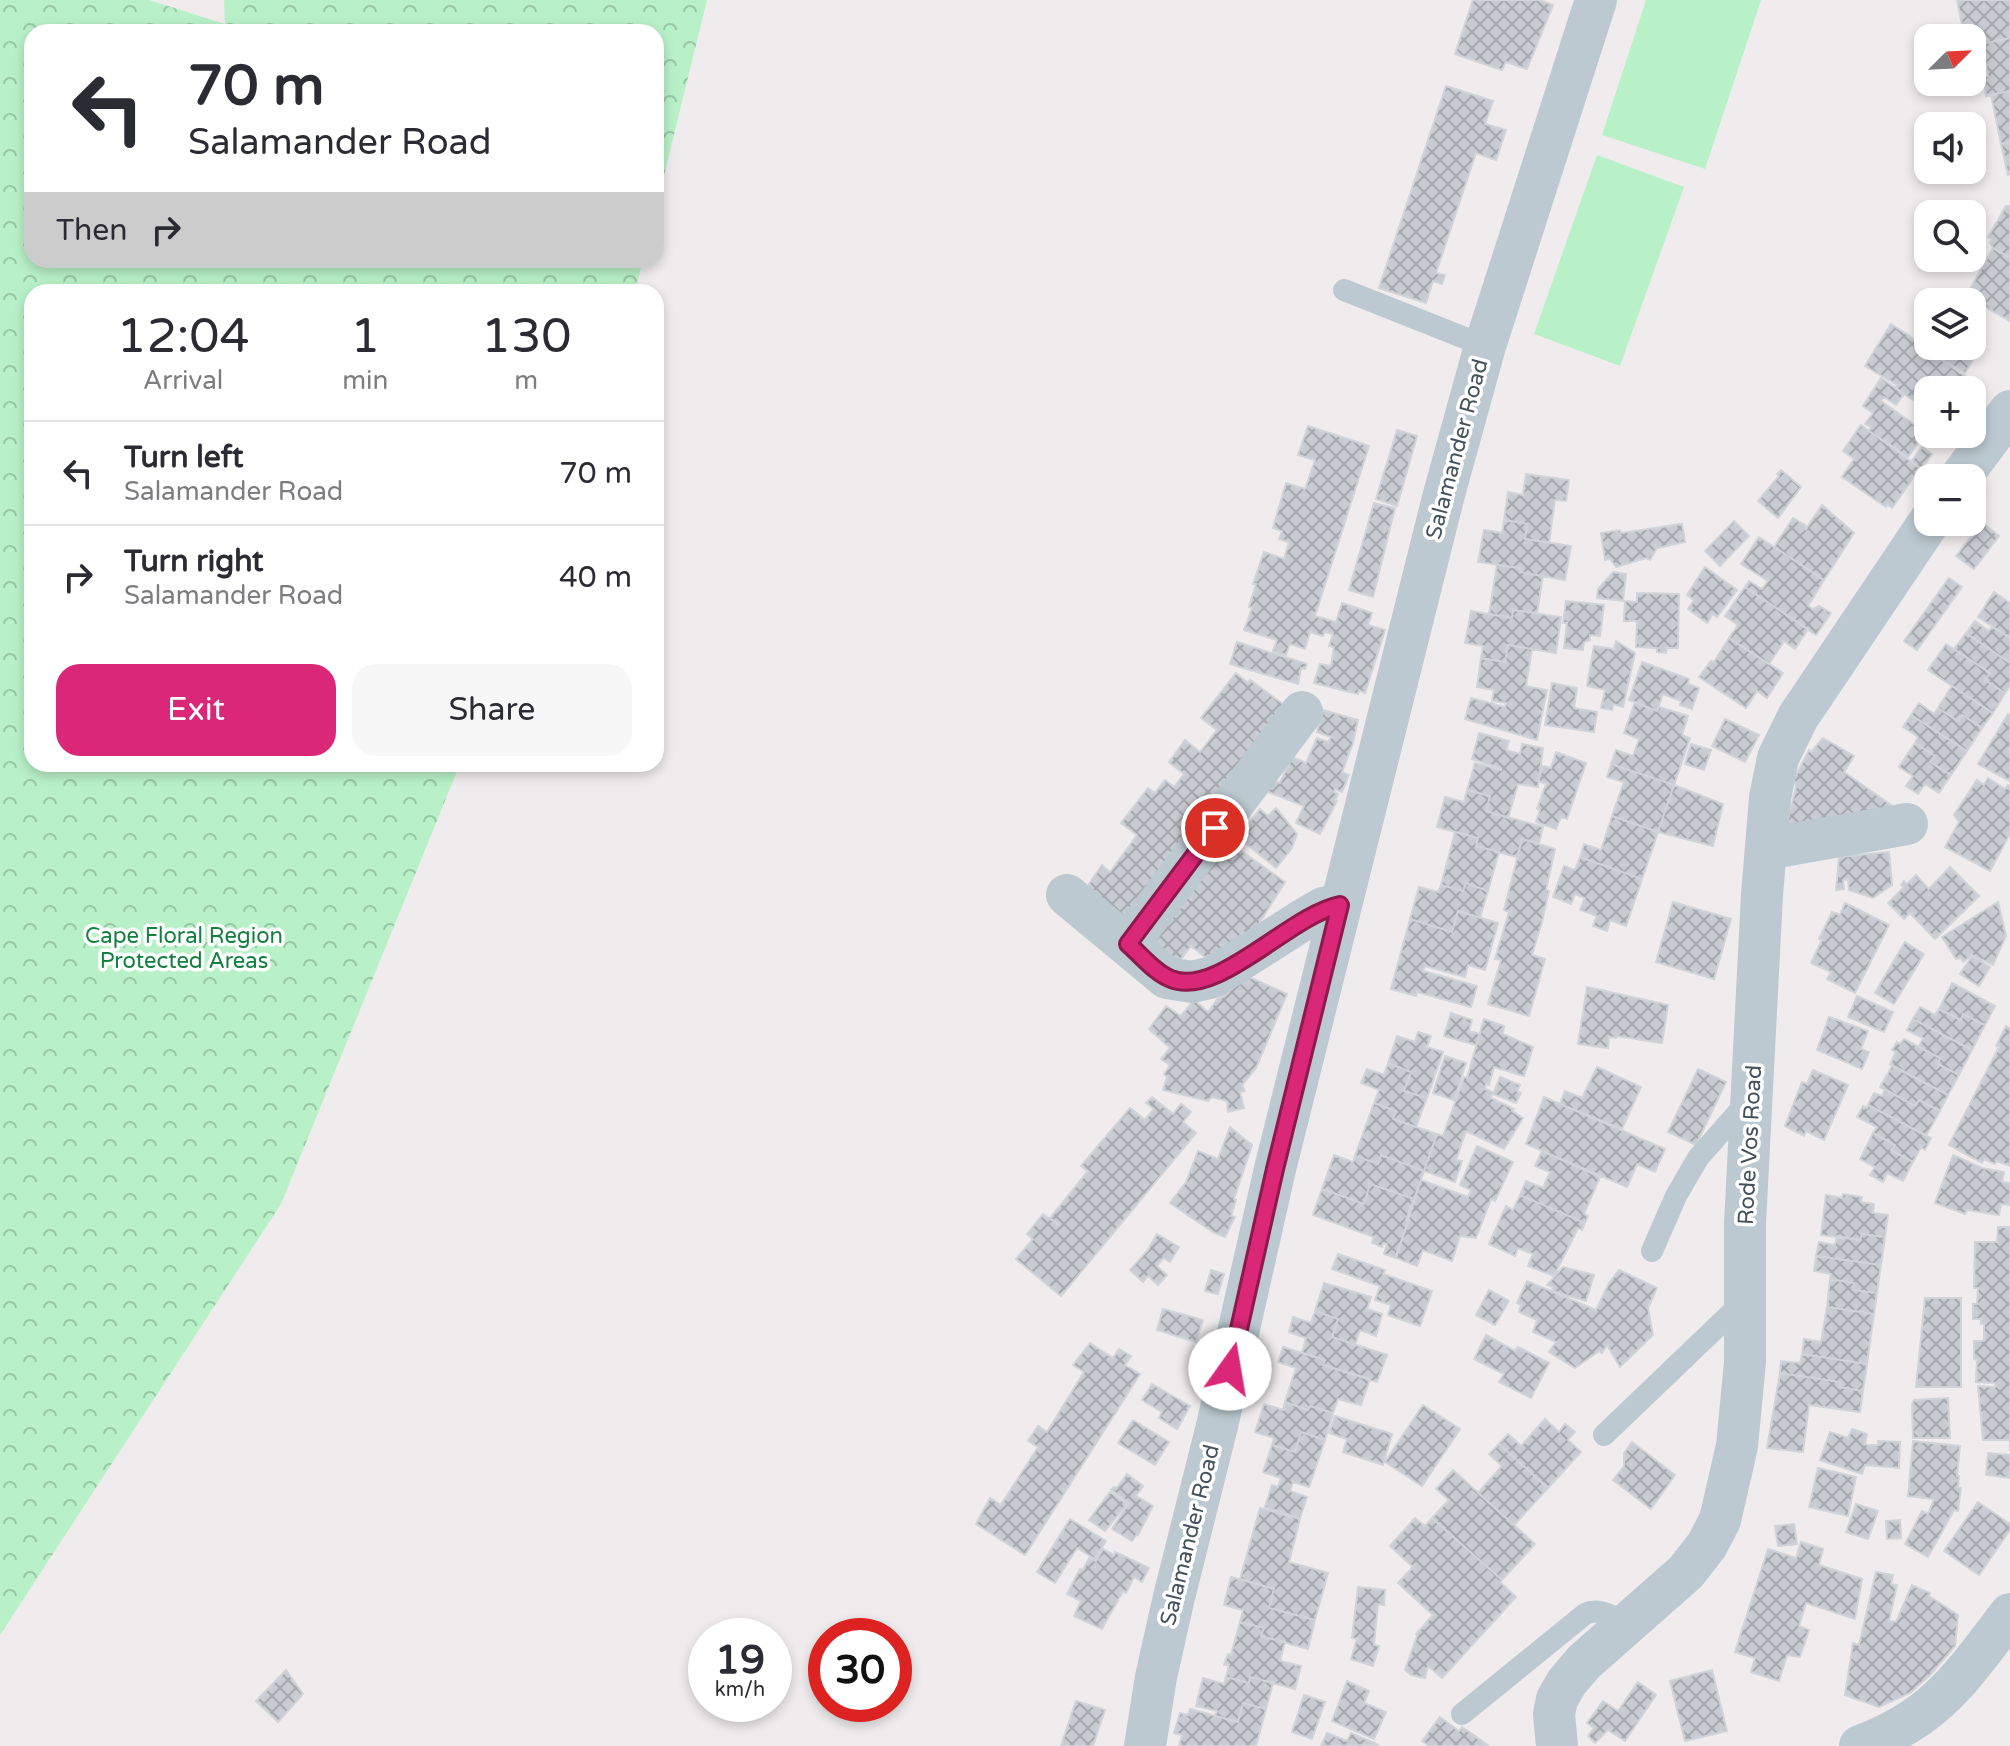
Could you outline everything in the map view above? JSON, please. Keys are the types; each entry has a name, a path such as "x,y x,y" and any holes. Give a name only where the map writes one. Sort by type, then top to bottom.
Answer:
{"street":[{"name":"Salamander Road","path":"1145,1746 1174,1597 1340,905 1443,498 1485,346 1596,0"},
{"path":"1970,464 2010,411"},
{"name":"Rode Vos Road","path":"1557,1746 1553,1727 1557,1699 1584,1662 1686,1572 1707,1545 1720,1520 1737,1446 1745,1362 1745,1224 1766,849 1770,798 1778,758 1798,717 1920,536"},
{"path":"1128,944 1302,712"},
{"path":"1766,849 1907,824"},
{"path":"1067,895 1167,978 1179,981 1200,981 1245,958 1323,908 1340,905"},
{"path":"1860,1746 1918,1718 1947,1694 2010,1614"}],"lane":[{"path":"1344,290 1485,346"},
{"path":"1652,1251 1676,1196 1698,1158 1753,1096"},
{"path":"1604,1435 1745,1300"},
{"path":"1462,1714 1585,1614 1593,1610 1627,1623"}],"green space":[{"name":"Cape Floral Region Protected Areas","path":"0,0 149,0 225,24 24,24 24,268 641,268 637,284 24,284 24,772 457,772 281,1204 0,1635"},
{"name":"Cape Floral Region Protected Areas","path":"224,0 707,0 664,175 664,24 225,24"},
{"path":"1646,0 1761,0 1705,169 1602,135"},
{"path":"1597,155 1684,187 1620,366 1534,334"}],"building":[{"path":"1473,0 1539,0 1553,5 1527,69 1506,62 1502,70 1455,54"},
{"path":"1957,0 2010,0 2010,38 1986,43 1986,24 1962,24"},
{"path":"2010,38 2010,91 1986,96 1986,43"},
{"path":"1446,86 1493,101 1485,124 1506,130 1496,160 1476,153 1436,273 1445,275 1442,284 1433,281 1426,303 1379,288"},
{"path":"2010,91 2010,142 2001,144 1991,95"},
{"path":"2010,142 2010,174 2008,175 2001,144"},
{"path":"2006,206 2010,206 2010,258 1993,248 1990,243 1992,239 1988,237"},
{"path":"1993,248 2010,258 2010,321 1986,307 1986,288 1970,288 1980,272 1986,272 1986,260"},
{"path":"1891,324 1914,339 1914,360 1941,360 1965,376 1914,376 1914,401 1895,388 1897,385 1865,366"},
{"path":"1943,360 1973,360 1965,373"},
{"path":"1881,378 1904,394 1896,405 1884,397 1881,401 1914,424 1914,448 1908,457 1869,431 1871,427 1865,424 1873,413 1863,406"},
{"path":"1861,425 1915,464 1914,477 1892,508 1887,504 1886,507 1842,477 1854,459 1843,451"},
{"path":"1308,426 1369,446 1315,616 1336,622 1342,603 1372,613 1368,625 1385,630 1365,693 1314,683 1320,664 1331,666 1334,647 1329,646 1333,634 1325,632 1323,636 1310,632 1305,649 1290,644 1286,655 1273,651 1277,640 1244,630 1252,608 1249,607 1256,584 1253,584 1264,552 1284,559 1289,542 1279,539 1282,531 1273,528 1286,483 1305,489 1315,460 1298,455"},
{"path":"1397,430 1417,436 1397,506 1376,499"},
{"path":"1921,448 1932,454 1925,464 1911,462"},
{"path":"1781,470 1801,487 1778,518 1758,501"},
{"path":"1526,474 1569,480 1566,501 1555,500 1549,543 1525,539 1527,524 1504,520 1508,492 1523,495"},
{"path":"1374,503 1395,508 1373,597 1349,590"},
{"path":"1822,505 1854,533 1824,580 1774,547 1793,518 1805,525 1806,529"},
{"path":"1504,520 1527,524 1525,539 1571,546 1565,580 1520,572 1520,568 1478,562 1484,530 1502,533"},
{"path":"1734,521 1749,536 1720,566 1705,551"},
{"path":"1682,524 1685,542 1657,548 1650,560 1646,558 1616,567 1610,559 1605,560 1601,533"},
{"path":"1986,525 1999,536 1974,569 1956,556 1971,536 1986,536"},
{"path":"1759,537 1824,580 1808,606 1813,609 1819,606 1831,613 1816,635 1745,587 1749,581 1762,589 1768,581 1741,564"},
{"path":"1497,565 1520,568 1520,572 1543,576 1537,613 1513,610 1512,618 1489,614"},
{"path":"1705,567 1737,590 1717,617 1713,614 1707,623 1688,609 1694,600 1687,595"},
{"path":"1613,572 1626,574 1623,601 1597,598 1598,589"},
{"path":"1949,578 1962,587 1917,650 1904,641"},
{"path":"1745,587 1808,629 1795,649 1784,641 1769,664 1729,638 1738,625 1725,616"},
{"path":"1994,592 2010,603 2010,638 1978,617"},
{"path":"1637,593 1679,594 1678,648 1667,648 1666,653 1657,652 1657,648 1636,647 1637,621 1624,621 1625,601 1637,602"},
{"path":"1566,601 1604,605 1600,636 1590,635 1590,640 1584,642 1583,650 1564,648"},
{"path":"1513,610 1561,617 1556,653 1508,645 1505,662 1481,658 1483,646 1465,643 1471,611 1512,618"},
{"path":"1975,621 1989,631 1992,627 2010,638 2010,663 1966,633"},
{"path":"1966,633 2010,663 2010,686 2005,693 1985,680 1990,673 1954,649"},
{"path":"1729,638 1783,673 1767,698 1757,691 1746,708 1699,677 1711,661 1714,662"},
{"path":"1616,641 1635,653 1623,707 1613,704 1612,710 1601,708 1605,690 1587,686 1594,646 1614,649"},
{"path":"1237,642 1307,664 1305,669 1301,668 1298,684 1230,664"},
{"path":"1946,644 1990,673 1985,680 2005,693 1993,713 1928,670"},
{"path":"1508,645 1532,649 1526,686 1547,690 1537,740 1465,719 1471,698 1505,707 1506,703 1492,701 1494,690 1477,687 1481,658 1505,662"},
{"path":"1642,662 1689,679 1688,684 1699,688 1692,709 1663,694 1657,711 1629,700"},
{"path":"1236,673 1291,710 1128,923 1084,891 1102,865 1110,872 1137,835 1121,823 1148,788 1155,793 1165,780 1174,787 1184,774 1169,762 1185,740 1200,752 1217,730 1201,718"},
{"path":"1552,683 1577,688 1574,708 1597,712 1594,732 1545,725"},
{"path":"1952,686 1993,713 1982,728 1962,715 1958,721 1938,708"},
{"path":"1635,702 1657,711 1659,707 1688,716 1682,735 1690,738 1674,785 1611,764 1616,750 1633,756 1639,739 1624,733"},
{"path":"1919,703 1934,714 1938,708 1958,721 1962,715 1982,728 1967,751 1911,715"},
{"path":"1323,710 1358,720 1342,772 1349,775 1342,792 1335,789 1337,801 1320,834 1296,823 1304,806 1261,789 1266,778 1280,783 1292,757 1306,763 1317,738 1328,742 1331,737 1317,732"},
{"path":"1911,715 1967,751 1951,775 1930,762 1935,756 1915,743 1918,737 1903,727"},
{"path":"2010,715 2010,781 1978,764"},
{"path":"1725,719 1759,735 1745,762 1712,746"},
{"path":"1479,733 1509,741 1506,750 1520,754 1522,744 1543,748 1538,787 1518,784 1508,818 1486,811 1490,796 1467,790 1475,763 1501,770 1472,759"},
{"path":"1823,738 1854,756 1844,772 1891,805 1877,822 1786,827 1796,787 1794,779 1809,750 1811,752"},
{"path":"1915,743 1935,756 1930,762 1951,775 1939,793 1925,784 1918,794 1906,786 1913,776 1899,767"},
{"path":"1691,744 1711,750 1704,770 1685,764"},
{"path":"1556,752 1586,763 1567,819 1561,817 1556,829 1536,822 1546,784 1538,781 1543,766 1551,768"},
{"path":"1611,764 1674,785 1658,832 1612,816 1624,782 1607,777"},
{"path":"1988,778 2005,789 2008,785 2010,787 2010,834 1990,871 1945,847 1959,822 1954,815 1977,780 1984,785"},
{"path":"1674,785 1723,804 1713,846 1658,832"},
{"path":"1467,790 1490,796 1486,811 1543,827 1539,843 1522,839 1517,857 1476,846 1478,838 1437,827 1445,797 1464,802"},
{"path":"1276,808 1297,834 1292,848 1276,868 1238,837 1260,809 1268,816"},
{"path":"1612,816 1658,832 1642,879 1580,857 1584,844 1601,850"},
{"path":"1455,832 1478,838 1476,846 1499,852 1488,891 1466,883 1463,891 1441,885"},
{"path":"1522,839 1555,849 1546,890 1549,891 1532,955 1545,959 1529,1016 1488,1004 1501,960 1495,959 1509,912 1504,910"},
{"path":"1230,843 1285,882 1253,933 1247,935 1243,932 1225,956 1210,961 1191,946 1178,963 1151,943"},
{"path":"1889,852 1892,885 1873,898 1849,890 1848,879 1843,880 1844,889 1836,890 1839,857"},
{"path":"1580,857 1642,879 1626,926 1610,920 1607,931 1593,926 1597,916 1580,910 1585,898 1575,894 1571,904 1553,897 1564,866 1575,870"},
{"path":"1950,867 1979,896 1935,939 1910,913 1904,919 1888,903 1904,887 1901,885 1904,881 1907,884 1916,875 1929,889"},
{"path":"1466,883 1488,891 1480,918 1458,911 1452,932 1410,919 1419,887 1438,892 1441,885 1463,891"},
{"path":"1673,902 1731,919 1714,979 1656,962"},
{"path":"1998,902 2006,936 1993,965 1972,955 1963,962 1961,958 1956,959 1942,937"},
{"path":"1845,903 1889,925 1855,993 1827,979 1831,972 1811,963 1832,912 1840,915"},
{"path":"1458,911 1498,923 1485,970 1468,965 1465,977 1425,966 1423,971 1477,986 1471,1007 1417,992 1416,996 1391,989 1410,919 1452,932"},
{"path":"1905,942 1924,954 1894,1004 1875,993"},
{"path":"1972,956 1990,967 1979,986 1960,974"},
{"path":"1247,976 1287,994 1256,1068 1242,1085 1245,1091 1240,1092 1244,1108 1228,1112 1227,1101 1212,1097 1208,1101 1163,1090 1167,1077 1164,1074 1170,1065 1161,1059 1170,1048 1149,1029 1166,1006 1181,1016 1194,1000 1208,1012 1219,997"},
{"path":"1952,983 1995,1006 1985,1025 1963,1014 1961,1020 1939,1009"},
{"path":"1587,987 1668,1005 1662,1043 1617,1036 1609,1037 1608,1048 1578,1044"},
{"path":"1857,996 1893,1012 1884,1032 1848,1017"},
{"path":"1920,1007 1935,1015 1939,1009 1961,1020 1963,1014 1985,1025 1972,1050 1913,1019"},
{"path":"1451,1013 1472,1020 1469,1031 1480,1034 1476,1045 1444,1036"},
{"path":"1829,1017 1868,1031 1861,1049 1869,1052 1862,1069 1817,1050"},
{"path":"1484,1019 1504,1026 1503,1034 1533,1047 1524,1076 1494,1067 1485,1089 1493,1092 1491,1098 1514,1109 1512,1111 1523,1118 1504,1149 1466,1131 1456,1160 1462,1161 1455,1182 1424,1171 1437,1134 1443,1136 1464,1077 1467,1078"},
{"path":"1913,1019 1972,1050 1959,1075 1938,1064 1940,1058 1919,1047 1923,1038 1907,1030"},
{"path":"2006,1026 2010,1028 2010,1166 1984,1159 1982,1163 1949,1145 1999,1047 1996,1046"},
{"path":"1418,1032 1431,1036 1427,1047 1443,1052 1427,1098 1404,1091 1411,1072 1388,1063 1397,1036 1415,1042"},
{"path":"1904,1039 1940,1058 1938,1064 1959,1075 1948,1095 1890,1064 1896,1052 1892,1050 1897,1042 1900,1044"},
{"path":"1445,1056 1466,1063 1454,1100 1433,1093"},
{"path":"1388,1063 1411,1072 1404,1091 1427,1098 1416,1127 1393,1119 1396,1111 1374,1103 1379,1090 1361,1083 1367,1069 1384,1075"},
{"path":"1892,1066 1948,1095 1940,1111 1919,1100 1915,1106 1880,1087"},
{"path":"1597,1067 1641,1087 1622,1129 1560,1104 1565,1091 1582,1098"},
{"path":"1698,1069 1726,1082 1696,1145 1668,1132"},
{"path":"1813,1070 1848,1085 1824,1140 1806,1131 1804,1136 1785,1126 1802,1082 1807,1084"},
{"path":"1500,1077 1520,1085 1517,1091 1521,1093 1516,1103 1493,1094"},
{"path":"1885,1089 1915,1106 1919,1100 1940,1111 1926,1136 1868,1105 1874,1093 1882,1096"},
{"path":"1152,1097 1173,1114 1181,1104 1191,1112 1183,1122 1196,1133 1061,1296 1016,1259 1033,1239 1027,1234 1043,1214 1059,1225 1050,1218 1088,1171 1081,1166 1130,1108 1145,1120 1154,1109 1146,1103"},
{"path":"1544,1097 1665,1149 1655,1172 1637,1164 1627,1187 1526,1144"},
{"path":"1374,1103 1396,1111 1393,1119 1437,1134 1424,1171 1381,1155 1378,1164 1355,1156"},
{"path":"1868,1105 1931,1138 1925,1150 1921,1147 1913,1162 1891,1150 1895,1145 1873,1133 1877,1127 1857,1117 1863,1106 1867,1108"},
{"path":"1230,1127 1252,1145 1234,1199 1231,1216 1235,1217 1225,1237 1170,1203 1186,1182 1198,1151 1218,1159"},
{"path":"1873,1133 1895,1145 1891,1150 1913,1162 1903,1181 1887,1173 1883,1182 1870,1175 1875,1167 1860,1159"},
{"path":"1477,1146 1513,1162 1495,1201 1491,1199 1476,1238 1460,1236 1452,1261 1423,1250 1417,1266 1396,1258 1421,1180 1468,1197 1471,1190 1460,1185"},
{"path":"1542,1151 1600,1177 1584,1214 1588,1216 1585,1223 1520,1195 1526,1181 1543,1188 1550,1172 1535,1166"},
{"path":"1334,1155 1353,1162 1355,1156 1378,1164 1381,1155 1424,1171 1414,1199 1370,1184 1364,1204 1322,1189"},
{"path":"1953,1155 1982,1168 2004,1172 2002,1182 2010,1183 2010,1205 2001,1204 1999,1215 1967,1210 1965,1214 1935,1203"},
{"path":"1370,1184 1414,1199 1395,1258 1384,1254 1387,1244 1383,1243 1382,1247 1372,1243 1374,1237 1313,1215 1322,1189 1364,1204"},
{"path":"1843,1194 1862,1197 1861,1202 1874,1204 1873,1213 1888,1215 1885,1237 1862,1234 1860,1240 1821,1235 1826,1195 1842,1198"},
{"path":"1520,1195 1585,1223 1582,1230 1578,1228 1554,1276 1528,1266 1533,1254 1518,1248 1515,1256 1489,1244 1506,1206 1513,1210"},
{"path":"1998,1227 2010,1227 2010,1440 1983,1440 1978,1386 1995,1387 1995,1383 1976,1382 1974,1341 1984,1341 1984,1324 1981,1324 1981,1319 1973,1319 1978,1288 1974,1288 1975,1242 1997,1242"},
{"path":"1157,1234 1179,1247 1170,1262 1163,1258 1157,1266 1167,1275 1158,1285 1148,1276 1143,1282 1130,1270 1148,1250"},
{"path":"1862,1234 1885,1237 1881,1265 1816,1256 1819,1242 1835,1245 1837,1236 1860,1240"},
{"path":"1338,1254 1432,1291 1420,1326 1388,1315 1391,1305 1375,1300 1380,1286 1332,1269"},
{"path":"1816,1256 1881,1265 1877,1293 1853,1290 1854,1283 1830,1279 1831,1274 1814,1271"},
{"path":"1563,1267 1594,1275 1586,1301 1552,1291 1553,1287 1547,1285"},
{"path":"1211,1270 1224,1274 1218,1294 1205,1291"},
{"path":"1619,1270 1657,1288 1648,1308 1653,1335 1620,1367 1607,1345 1602,1353 1599,1351 1575,1368 1549,1352 1556,1342 1533,1332 1537,1320 1519,1312 1521,1305 1517,1303 1527,1281 1596,1310"},
{"path":"1830,1279 1854,1283 1853,1290 1877,1293 1874,1314 1827,1307"},
{"path":"1324,1283 1371,1297 1367,1309 1382,1314 1376,1336 1360,1330 1355,1345 1332,1337 1338,1319 1315,1311"},
{"path":"1489,1290 1509,1301 1495,1325 1476,1315"},
{"path":"1925,1298 1961,1298 1961,1387 1916,1387"},
{"path":"1827,1307 1874,1314 1867,1364 1802,1354 1804,1339 1821,1342"},
{"path":"1163,1309 1203,1320 1196,1342 1157,1330"},
{"path":"1315,1311 1338,1319 1332,1337 1387,1355 1377,1382 1323,1365 1325,1360 1302,1353 1306,1338 1289,1332 1293,1317 1311,1323"},
{"path":"1486,1335 1515,1351 1518,1347 1549,1363 1531,1398 1499,1382 1504,1374 1474,1359"},
{"path":"1090,1343 1113,1358 1119,1349 1131,1356 1125,1365 1140,1374 1025,1555 976,1524 990,1498 1001,1505 1038,1447 1028,1441 1038,1426 1047,1432 1084,1372 1073,1365"},
{"path":"1283,1347 1325,1360 1323,1365 1370,1379 1361,1405 1338,1399 1333,1413 1310,1406 1308,1410 1285,1402 1296,1368 1278,1362"},
{"path":"1802,1354 1867,1364 1863,1391 1839,1387 1840,1382 1780,1373 1781,1361 1800,1363"},
{"path":"1780,1373 1840,1382 1839,1387 1863,1391 1860,1412 1809,1405 1803,1452 1767,1448"},
{"path":"1152,1384 1190,1406 1177,1429 1159,1418 1162,1412 1142,1400"},
{"path":"1948,1398 1950,1438 1913,1438 1914,1400"},
{"path":"1285,1402 1308,1410 1310,1406 1333,1413 1325,1440 1301,1432 1295,1452 1272,1445 1274,1438 1255,1432 1264,1404 1283,1410"},
{"path":"1423,1405 1460,1429 1422,1486 1385,1462"},
{"path":"1335,1416 1392,1434 1383,1465 1343,1452 1347,1439 1329,1433"},
{"path":"1545,1419 1559,1432 1565,1424 1575,1432 1568,1440 1581,1452 1548,1488 1499,1444 1508,1434 1521,1446"},
{"path":"1133,1420 1169,1442 1155,1465 1118,1443"},
{"path":"1852,1429 1867,1434 1865,1444 1868,1445 1878,1445 1878,1441 1900,1442 1899,1468 1865,1465 1862,1474 1820,1460 1830,1432 1848,1438"},
{"path":"1301,1432 1325,1440 1309,1487 1293,1482 1290,1491 1307,1497 1300,1518 1265,1507 1272,1485 1278,1487 1281,1478 1263,1472 1272,1445 1295,1452"},
{"path":"1913,1441 1960,1446 1958,1511 1954,1510 1928,1557 1905,1544 1922,1511 1928,1514 1934,1499 1908,1496"},
{"path":"1632,1442 1675,1475 1651,1509 1613,1480 1624,1466 1624,1453"},
{"path":"1499,1444 1548,1488 1514,1525 1478,1493 1502,1466 1489,1454"},
{"path":"1988,1453 2010,1455 2010,1478 1986,1475"},
{"path":"1818,1468 1856,1477 1848,1516 1809,1507"},
{"path":"1453,1470 1535,1544 1502,1580 1432,1518 1449,1500 1436,1489"},
{"path":"1127,1474 1143,1486 1136,1496 1153,1506 1132,1541 1112,1529 1129,1503 1111,1490 1117,1488"},
{"path":"1110,1492 1127,1504 1105,1531 1089,1520"},
{"path":"1978,1502 2010,1524 2010,1530 1979,1575 1944,1551"},
{"path":"1856,1504 1878,1511 1868,1539 1846,1532"},
{"path":"1260,1508 1300,1519 1289,1562 1328,1573 1315,1620 1269,1608 1274,1589 1240,1579"},
{"path":"1415,1518 1425,1526 1432,1518 1502,1580 1500,1582 1516,1597 1442,1678 1428,1666 1425,1678 1411,1675 1405,1670 1416,1634 1433,1615 1398,1583 1413,1567 1390,1546"},
{"path":"1070,1519 1106,1541 1095,1559 1077,1548 1055,1583 1037,1572"},
{"path":"1900,1520 1901,1538 1887,1539 1886,1521"},
{"path":"1794,1524 1797,1544 1778,1546 1775,1526"},
{"path":"1801,1542 1823,1549 1819,1565 1862,1579 1855,1619 1806,1603 1799,1626 1809,1630 1800,1657 1787,1655 1779,1681 1751,1672 1755,1658 1735,1652 1768,1549 1796,1558"},
{"path":"1103,1549 1149,1568 1142,1582 1134,1577 1126,1593 1123,1591 1102,1629 1074,1616 1081,1601 1067,1594 1080,1569 1083,1570 1089,1558 1096,1561"},
{"path":"1876,1572 1893,1575 1891,1584 1897,1585 1889,1621 1896,1622 1912,1585 1930,1593 1929,1596 1958,1615 1955,1646 1931,1674 1910,1693 1879,1707 1845,1695 1853,1643 1859,1645"},
{"path":"1231,1577 1274,1589 1269,1608 1315,1620 1308,1649 1261,1636 1264,1628 1240,1622 1243,1610 1224,1605"},
{"path":"1358,1587 1385,1590 1384,1605 1378,1604 1374,1645 1379,1646 1373,1666 1351,1659 1357,1639 1352,1638"},
{"path":"1240,1622 1264,1628 1261,1636 1285,1642 1280,1661 1301,1666 1295,1689 1250,1677 1249,1683 1226,1677 1229,1665 1224,1665 1228,1654 1231,1655"},
{"path":"286,1670 303,1694 278,1722 256,1701"},
{"path":"1712,1670 1727,1731 1685,1741 1670,1681"},
{"path":"1226,1677 1249,1683 1250,1677 1273,1683 1266,1709 1243,1703 1238,1722 1215,1716 1217,1711 1196,1706 1203,1678 1224,1684"},
{"path":"1347,1681 1369,1691 1364,1703 1386,1712 1374,1739 1332,1721"},
{"path":"1638,1682 1656,1695 1625,1741 1608,1730 1595,1743 1588,1736 1594,1728 1587,1723 1603,1701 1618,1711"},
{"path":"1304,1695 1325,1702 1312,1739 1292,1732"},
{"path":"1076,1701 1105,1710 1093,1746 1061,1746"},
{"path":"1243,1703 1266,1709 1256,1746 1179,1746 1182,1735 1174,1733 1180,1713 1188,1715 1190,1709 1238,1722"},
{"path":"1440,1717 1459,1731 1462,1727 1489,1746 1429,1746 1422,1741"},
{"path":"1327,1733 1347,1741 1351,1733 1379,1745 1321,1746"}],"route":[{"path":"1215,828 1128,944 1167,978 1192,982 1213,977 1323,908 1340,905 1230,1369"}]}
